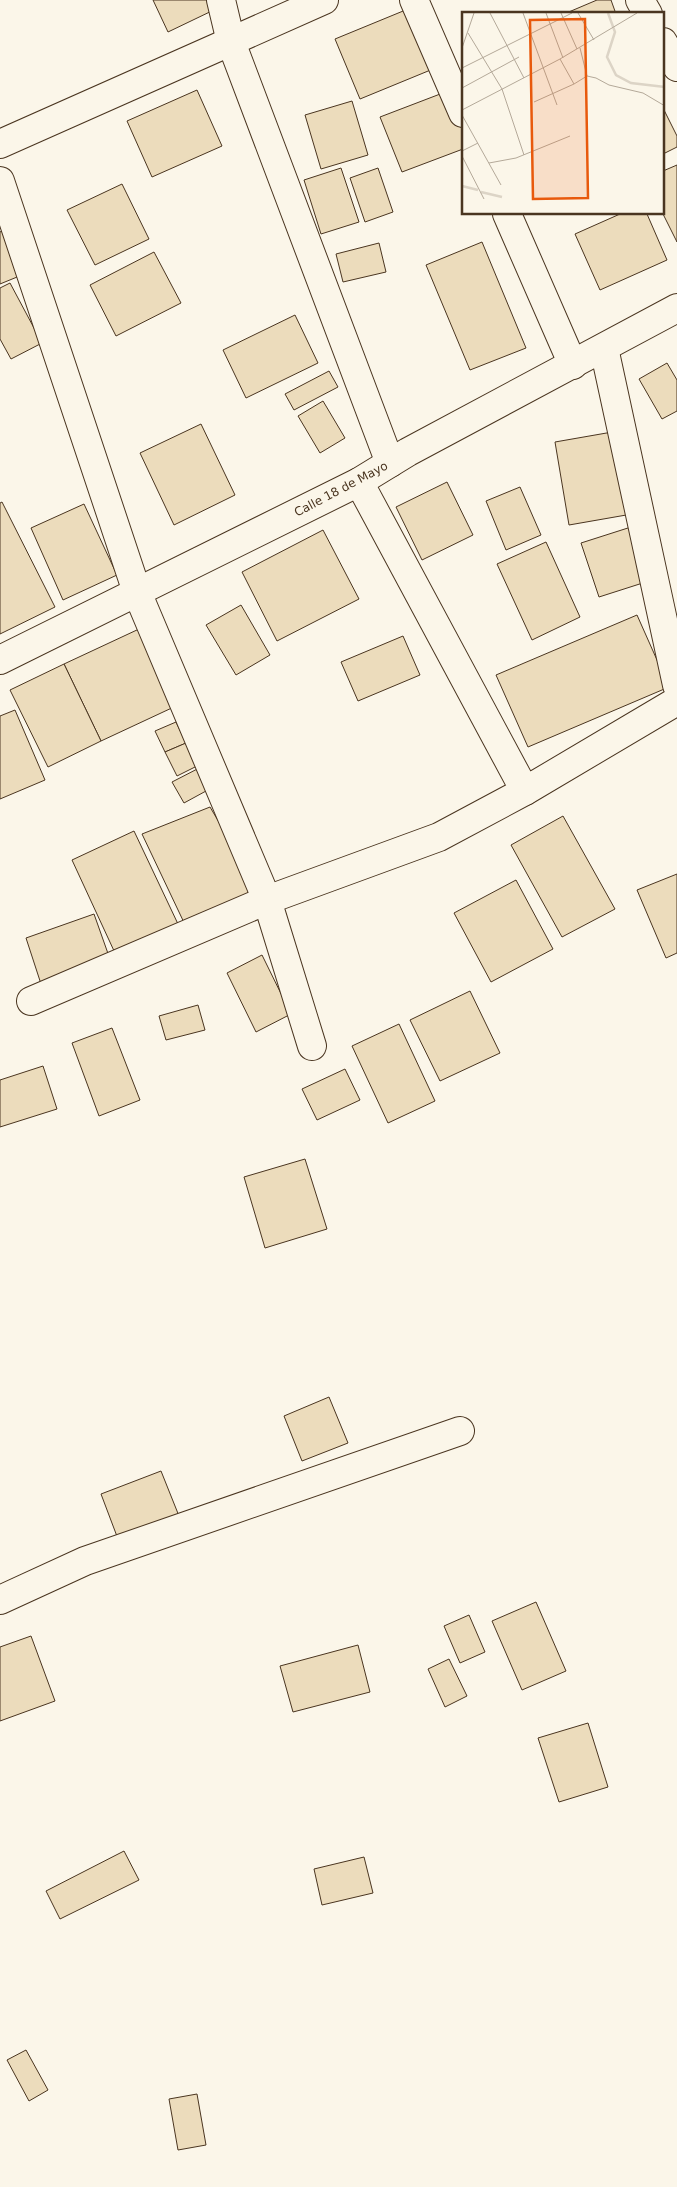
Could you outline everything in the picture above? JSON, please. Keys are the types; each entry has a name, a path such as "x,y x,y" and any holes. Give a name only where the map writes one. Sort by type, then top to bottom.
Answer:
{"street":[{"path":"221,0 231,42 390,463"},
{"path":"0,144 324,0"},
{"path":"414,0 462,111"},
{"path":"640,0 647,12"},
{"path":"664,44 677,66"},
{"path":"0,181 137,592 267,900 312,1046"},
{"path":"507,215 573,365"},
{"name":"Calle 18 de Mayo","path":"0,660 359,482 390,463 677,308"},
{"path":"604,348 677,685"},
{"path":"359,482 525,791"},
{"path":"31,1001 267,900 439,837 525,791 677,701"},
{"path":"0,1600 85,1561 460,1431"}],"building":[{"path":"153,0 214,0 218,8 168,32"},
{"path":"597,0 611,0 615,12 569,12"},
{"path":"408,9 433,69 360,99 335,39"},
{"path":"197,90 222,146 152,177 127,121"},
{"path":"448,91 462,129 462,149 402,172 380,117"},
{"path":"352,101 368,155 321,169 305,115"},
{"path":"664,110 677,136 677,147 664,154"},
{"path":"677,165 677,242 664,215 664,171"},
{"path":"341,168 359,222 321,234 304,180"},
{"path":"378,168 393,212 365,222 350,178"},
{"path":"122,184 149,239 95,265 67,210"},
{"path":"618,215 647,215 667,260 600,290 575,234"},
{"path":"3,230 22,275 0,284 0,232"},
{"path":"482,242 526,348 470,370 426,265"},
{"path":"379,243 386,272 343,282 336,254"},
{"path":"154,252 181,303 116,336 90,285"},
{"path":"10,283 42,343 11,359 0,339 0,288"},
{"path":"295,315 318,363 246,398 223,350"},
{"path":"667,363 677,380 677,411 662,419 639,379"},
{"path":"329,371 338,387 294,410 285,394"},
{"path":"323,401 345,438 320,453 298,416"},
{"path":"201,424 235,495 174,525 140,453"},
{"path":"618,431 632,514 569,525 555,442"},
{"path":"447,482 473,535 422,560 396,507"},
{"path":"520,487 541,535 506,550 486,501"},
{"path":"2,502 55,607 0,634 0,503"},
{"path":"84,504 117,575 63,600 31,528"},
{"path":"631,527 649,581 599,597 581,543"},
{"path":"323,530 359,599 277,641 242,572"},
{"path":"546,542 580,617 532,640 497,564"},
{"path":"241,605 270,655 236,675 206,625"},
{"path":"637,615 669,687 528,747 496,675"},
{"path":"139,629 176,706 101,741 64,664"},
{"path":"403,636 420,675 358,701 341,662"},
{"path":"64,664 101,741 48,767 10,690"},
{"path":"15,710 45,780 0,799 0,716"},
{"path":"176,722 186,743 165,752 155,731"},
{"path":"186,743 197,766 177,776 165,752"},
{"path":"205,765 217,785 184,803 172,782"},
{"path":"210,807 261,893 188,931 142,834"},
{"path":"563,816 615,909 562,937 511,845"},
{"path":"134,831 178,924 115,953 72,860"},
{"path":"677,874 677,953 666,958 637,890"},
{"path":"516,880 553,949 491,982 454,913"},
{"path":"94,914 111,962 42,987 26,938"},
{"path":"262,955 291,1014 256,1032 227,973"},
{"path":"470,991 500,1053 440,1081 410,1020"},
{"path":"198,1005 205,1030 166,1040 159,1016"},
{"path":"399,1024 435,1101 388,1123 352,1046"},
{"path":"112,1028 140,1100 99,1116 72,1043"},
{"path":"43,1066 57,1109 0,1127 0,1080"},
{"path":"345,1069 360,1100 317,1120 302,1089"},
{"path":"305,1159 327,1229 265,1248 244,1177"},
{"path":"329,1397 348,1443 302,1461 284,1416"},
{"path":"161,1471 179,1516 118,1539 101,1494"},
{"path":"536,1602 566,1671 522,1690 492,1621"},
{"path":"469,1615 485,1652 460,1663 444,1626"},
{"path":"31,1636 55,1701 0,1721 0,1647"},
{"path":"358,1645 370,1692 293,1712 280,1666"},
{"path":"449,1659 467,1696 445,1707 428,1669"},
{"path":"588,1723 608,1787 559,1802 538,1738"},
{"path":"124,1851 139,1880 60,1919 46,1891"},
{"path":"364,1857 373,1893 322,1905 314,1869"},
{"path":"26,2050 48,2090 29,2101 7,2060"},
{"path":"197,2094 206,2145 178,2150 169,2099"}]}
